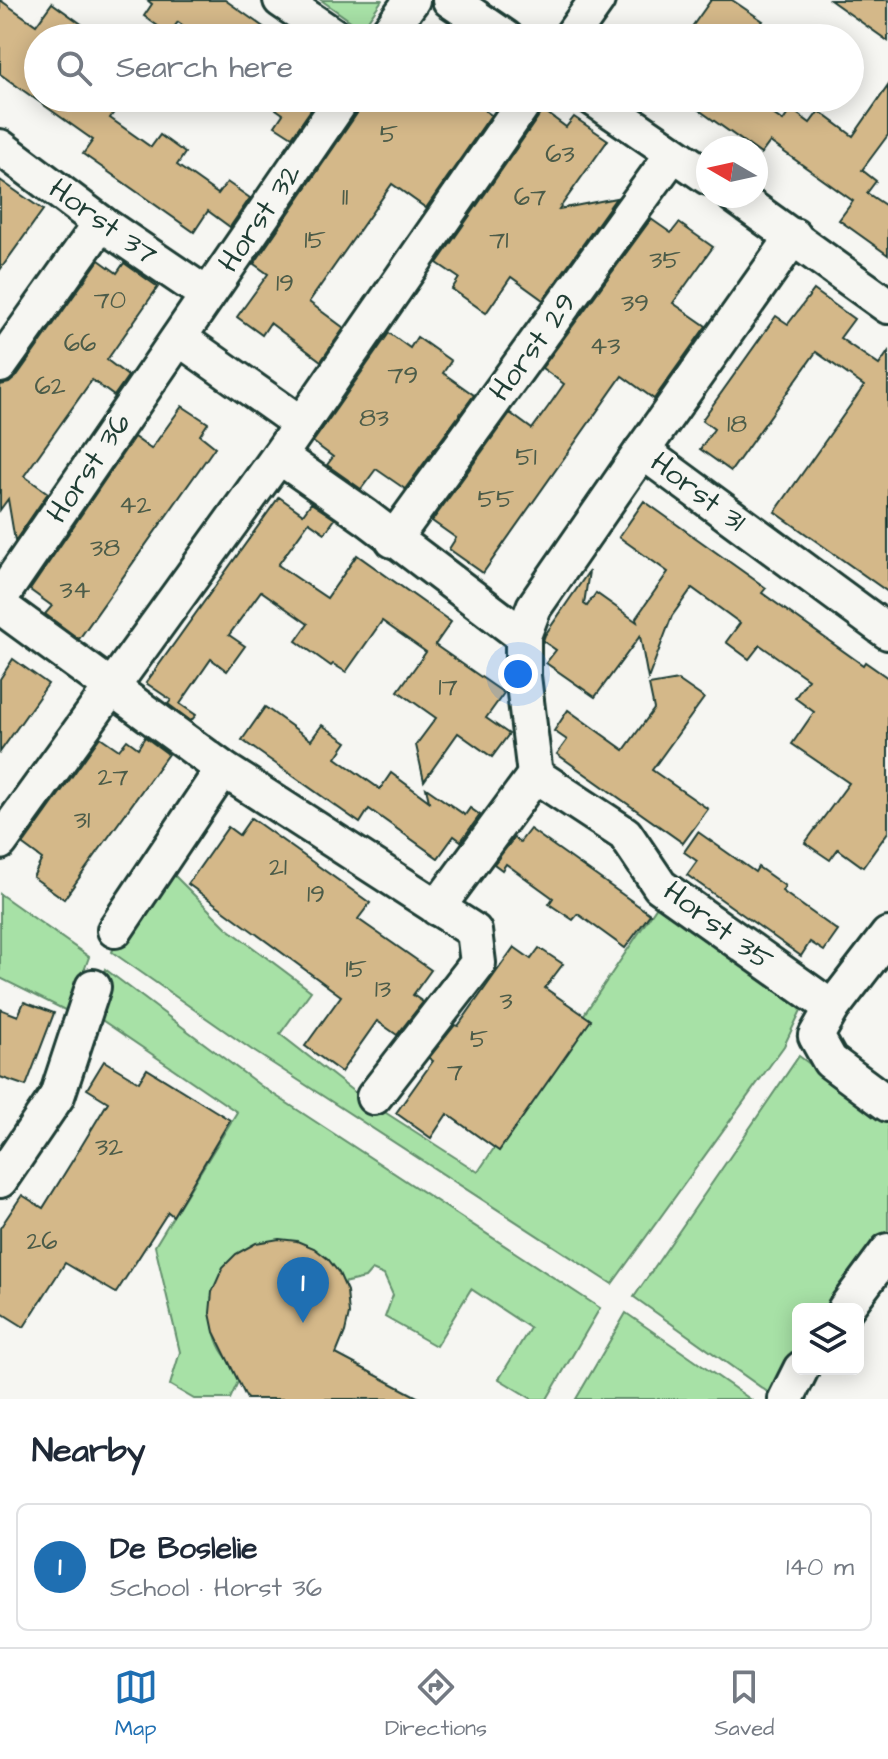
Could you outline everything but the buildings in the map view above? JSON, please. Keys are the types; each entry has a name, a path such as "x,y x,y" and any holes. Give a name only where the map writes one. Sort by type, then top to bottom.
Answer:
{"street":[{"path":"281,0 316,24"},
{"path":"394,24 412,0"},
{"path":"450,0 485,24"},
{"path":"580,24 597,0"},
{"name":"Horst 32","path":"179,338 333,112"},
{"path":"0,842 279,456 517,112"},
{"path":"613,112 696,169"},
{"name":"Horst 37","path":"0,147 101,223 207,295"},
{"name":"Horst 29","path":"393,540 673,154"},
{"path":"753,208 888,306"},
{"path":"0,365 101,223"},
{"name":"Horst 31","path":"794,236 642,451 888,632"},
{"path":"179,338 301,424"},
{"name":"Horst 36","path":"0,598 179,338"},
{"path":"437,908 535,775 523,676 523,636 534,607 642,451"},
{"path":"279,456 366,517 523,636"},
{"path":"0,606 223,769 474,931 478,963 374,1097"},
{"path":"115,930 223,769"},
{"name":"Horst 35","path":"535,775 625,834 660,886 832,1008"},
{"path":"888,935 832,1008 816,1036 830,1061 888,1104"},
{"path":"0,1180 57,1096 93,987"},
{"path":"849,1303 888,1251"},
{"path":"786,1399 798,1375"}],"green space":[{"path":"321,0 382,0 365,24 355,24"},
{"path":"164,865 227,928 311,991 280,1034 358,1095 478,1172 657,906 802,1008 784,1046 612,1284 252,1050 112,952 134,902"},
{"path":"0,894 89,957 69,1012 0,978"},
{"path":"105,969 261,1086 600,1308 547,1399 532,1399 499,1379 530,1328 471,1289 436,1346 385,1317 393,1295 384,1275 372,1270 365,1278 343,1283 213,1297 212,1318 216,1339 226,1357 243,1371 230,1399 194,1399 170,1385 180,1352 155,1246 237,1112 93,1014"},
{"path":"799,1056 888,1122 888,1230 834,1303 792,1303 792,1362 769,1393 634,1297"},
{"path":"626,1313 750,1399 576,1399"}],"place":[{"name":"De Boslelie","path":"303,1323"}]}
